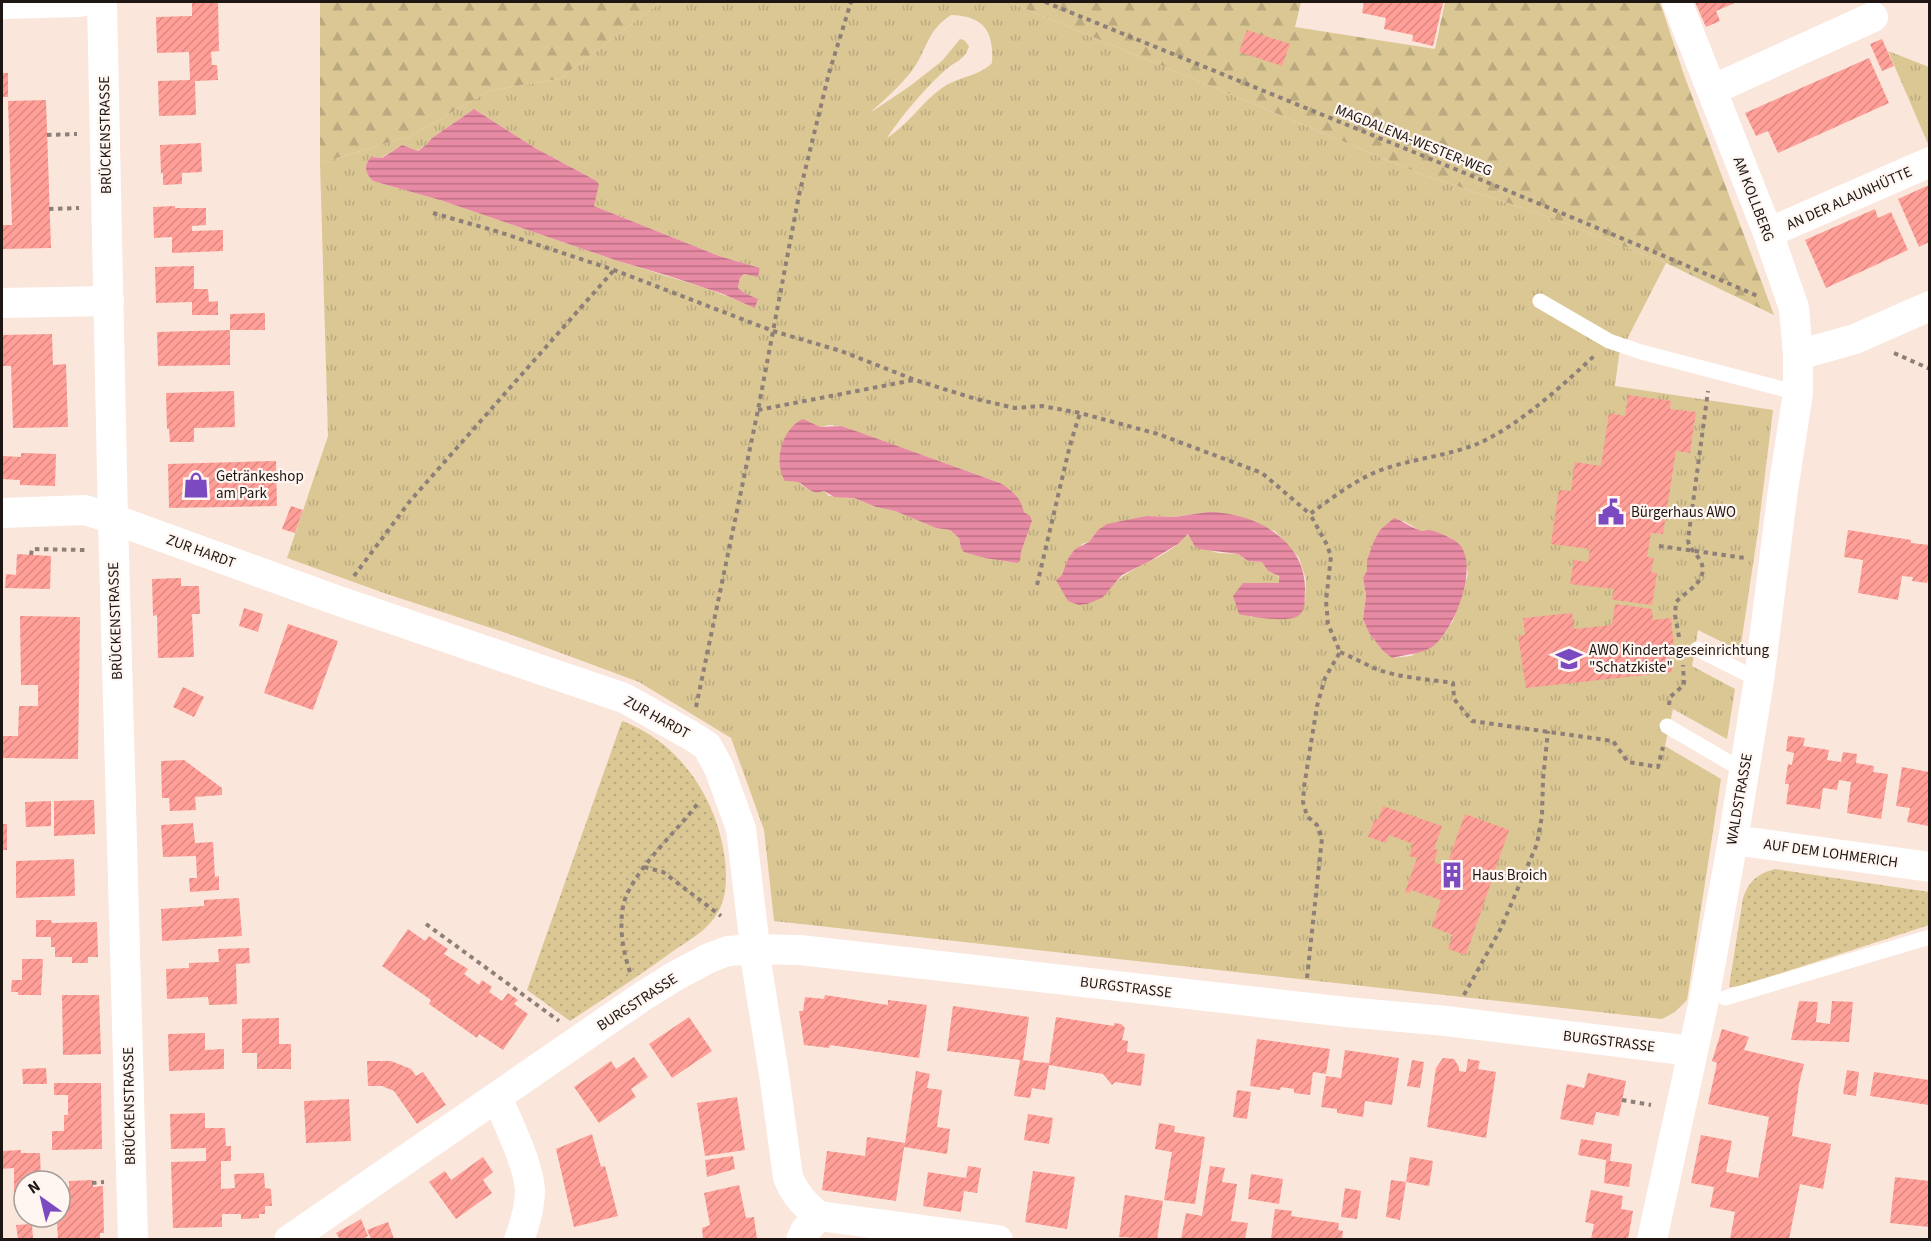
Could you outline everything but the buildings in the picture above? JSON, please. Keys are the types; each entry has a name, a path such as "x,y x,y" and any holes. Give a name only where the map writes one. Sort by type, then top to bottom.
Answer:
{"street":[{"path":"2,4 80,2"},
{"name":"BRÜCKENSTRASSE","path":"102,2 112,519 133,1239"},
{"name":"AM KOLLBERG","path":"1677,2 1768,233 1794,308"},
{"path":"1712,90 1873,17"},
{"name":"AN DER ALAUNHÜTTE","path":"1768,233 1929,162"},
{"path":"2,303 109,301"},
{"path":"1798,355 1855,339 1929,306"},
{"name":"WALDSTRASSE","path":"1652,1239 1703,1005 1759,680 1783,490 1798,393 1794,308"},
{"name":"ZUR HARDT","path":"2,513 85,510 336,600 624,698 707,746 719,768 741,829 754,943 788,1177 793,1190 803,1204 819,1216"},
{"name":"AUF DEM LOHMERICH","path":"1732,840 1929,867"},
{"name":"BURGSTRASSE","path":"289,1239 643,996 709,958 754,943 1692,1051"},
{"path":"497,1097 521,1155 530,1188 527,1220 519,1239"},
{"path":"801,1239 819,1216 998,1239"}],"lane":[{"path":"1540,301 1609,341 1711,371 1798,393"},
{"path":"1697,649 1759,680"},
{"path":"1667,726 1744,771"},
{"path":"1725,998 1929,937"}],"path":[{"path":"690,735 800,195 829,73 851,2"},
{"name":"MAGDALENA-WESTER-WEG","path":"1045,2 1556,209 1764,298"},
{"path":"433,213 614,270 773,332 841,351 915,380 976,399 1015,408 1042,406 1080,413 1158,434 1262,473 1310,514 1326,543 1331,556 1326,601 1328,624 1340,652 1374,668 1453,683 1454,699 1472,721 1613,741 1628,762 1658,767 1667,726 1670,697 1684,685 1682,658"},
{"path":"336,600 410,501 614,270"},
{"path":"1310,514 1375,472 1449,454 1479,443 1511,424 1564,385 1609,341"},
{"path":"1679,640 1676,602 1693,589 1702,572 1700,561 1688,540 1711,371"},
{"path":"758,410 915,380"},
{"path":"1037,585 1070,445 1080,413"},
{"path":"1659,546 1753,559"},
{"path":"31,555 32,549 113,550"},
{"path":"1304,1008 1322,838 1317,825 1307,816 1303,802 1304,787 1324,678 1340,652"},
{"path":"1446,1021 1463,996 1500,930 1537,844 1542,816 1548,731"},
{"path":"643,996 629,971 622,948 627,896 644,867 699,803 719,768"},
{"path":"644,867 663,872 754,943"},
{"name":"BURGSTRASSE","path":"426,924 582,1038"}],"green space":[{"path":"320,2 661,2 559,79 489,91 411,136 320,163"},
{"path":"661,2 1009,2 1421,174 1552,218 1666,263 1619,355 1615,386 1773,410 1740,651 1698,630 1692,666 1735,689 1727,739 1673,709 1665,746 1721,779 1687,1000 1675,1012 1662,1019 774,921 764,830 731,738 639,682 515,636 287,558 328,436 320,163 411,136 489,91 559,79","holes":["951,15 962,16 972,18 985,27 991,42 992,63 987,68 942,88 887,138 920,95 967,51 969,46 960,39 942,61 870,113 911,72 931,35","474,109 535,148 595,180 594,206 719,256 760,268 758,276 744,274 740,278 738,288 743,293 757,299 756,307 443,201 373,181 368,175 366,166 371,157 381,158 402,145 417,151","841,426 1000,483 1032,521 1017,563 998,560 961,548 959,538 950,530 936,528 895,511 876,507 854,498 829,496 824,491 813,491 804,487 798,482 821,427","1208,512 1275,531 1299,558 1306,579 1305,602 1294,618 1250,617 1262,584 1280,583 1278,576 1268,571 1262,562 1248,561 1238,554 1218,553 1194,545 1188,534 1170,550 1128,573 1113,585 1058,578 1062,576 1082,544 1089,542 1098,530 1146,516 1174,517","1404,521 1420,531 1428,530 1449,537 1459,544 1464,556 1468,574 1453,621 1443,636 1411,656 1392,658 1383,651 1369,633 1363,619 1366,596 1363,577 1367,571 1367,560 1380,530 1389,524"]},
{"path":"1009,2 1301,2 1295,27 1435,49 1445,2 1660,2 1684,75 1774,315 1666,263 1552,218 1421,174"},
{"path":"1888,51 1929,67 1929,146"},
{"path":"622,721 662,743 693,776 705,795 721,838 726,867 725,890 719,910 702,931 570,1021 527,990"},
{"path":"1775,869 1929,892 1929,925 1742,986 1729,987 1743,898 1754,879"}],"shaded area":[{"path":"474,109 535,148 595,180 599,184 594,206 719,256 760,268 758,277 744,274 740,278 738,288 758,299 755,308 723,294 669,276 618,261 443,201 373,181 368,175 366,166 371,157 382,158 402,145 418,151 432,138"},
{"path":"803,419 820,427 841,426 1005,486 1015,495 1032,521 1020,561 1017,563 985,558 964,552 959,538 950,530 936,528 895,511 876,507 854,498 834,497 824,491 811,491 798,482 785,481 780,465 782,446 790,430"},
{"path":"1208,512 1225,513 1259,523 1287,543 1297,556 1303,572 1304,604 1298,616 1278,619 1239,614 1233,596 1243,583 1279,583 1279,576 1268,571 1262,562 1248,561 1238,554 1199,549 1188,534 1178,544 1122,575 1102,598 1087,604 1079,605 1068,601 1056,580 1062,575 1075,549 1089,542 1098,530 1107,524 1146,516 1174,517"},
{"path":"1394,518 1420,531 1435,532 1455,541 1464,553 1467,566 1462,597 1449,627 1440,639 1432,647 1422,652 1392,658 1383,651 1369,633 1363,619 1366,596 1363,577 1367,571 1367,560 1374,541 1380,530"}],"place":[{"name":"Getränkeshop am Park","path":"196,485"},
{"name":"Bürgerhaus AWO","path":"1611,512"},
{"name":"AWO Kindertageseinrichtung \"Schatzkiste\"","path":"1569,659"},
{"name":"Haus Broich","path":"1452,875"}]}
